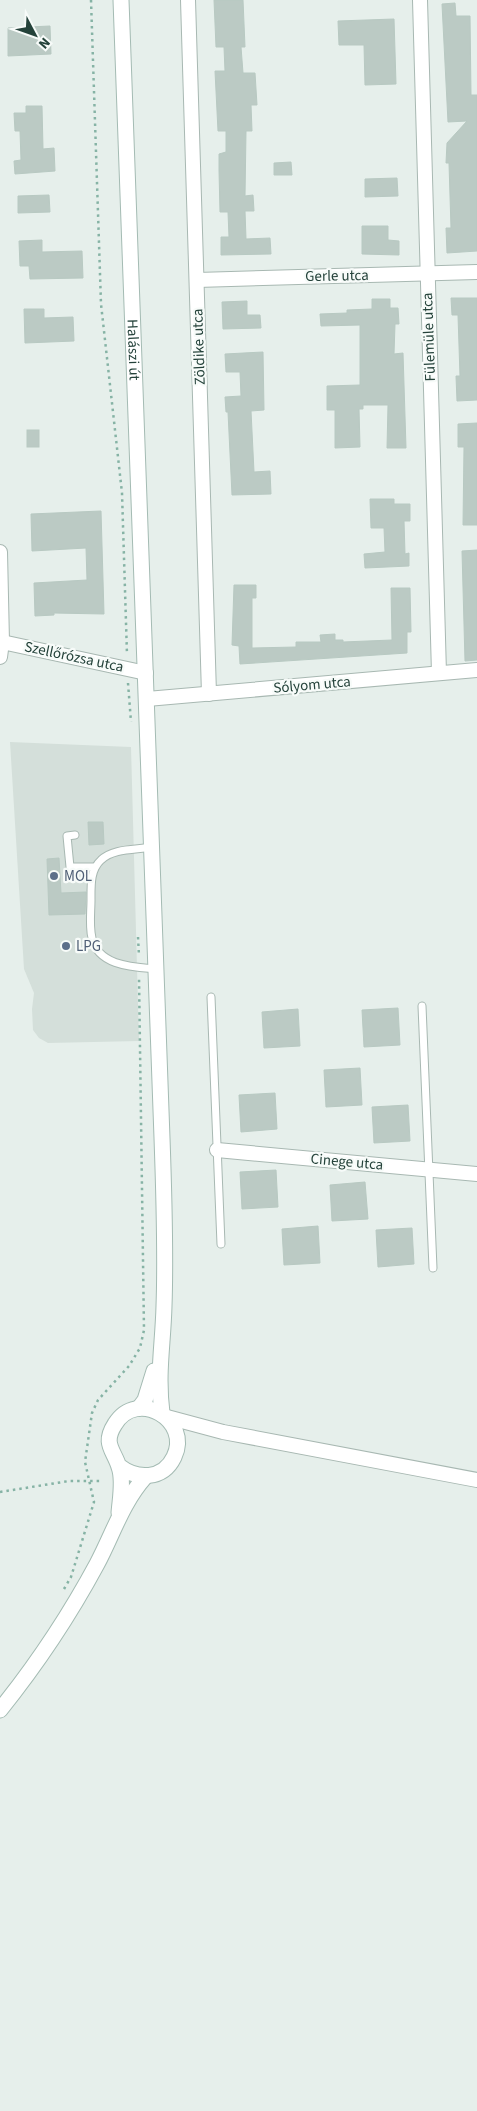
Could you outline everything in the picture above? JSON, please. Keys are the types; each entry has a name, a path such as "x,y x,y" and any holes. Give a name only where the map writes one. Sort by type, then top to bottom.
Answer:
{"main road":[{"name":"Halászi út","path":"121,0 165,1222 164,1308 159,1357"},
{"path":"139,1408 145,1400 159,1357"},
{"path":"159,1357 164,1415"},
{"path":"139,1408 153,1409 164,1415 176,1431 179,1441 172,1462 164,1470 145,1477 126,1472 119,1466 112,1454 110,1436 114,1424 121,1416 139,1408"},
{"path":"119,1466 121,1484 119,1517"},
{"path":"0,1710 60,1629 99,1560 119,1517 145,1477"}],"street":[{"name":"Zöldike utca","path":"188,0 209,694"},
{"name":"Fülemüle utca","path":"420,0 438,673"},
{"name":"Gerle utca","path":"197,280 477,272"},
{"path":"0,552 0,657"},
{"name":"Szellőrózsa utca","path":"1,642 146,672"},
{"name":"Sólyom utca","path":"147,700 477,670"},
{"name":"Cinege utca","path":"217,1150 477,1174"},
{"path":"164,1415 223,1432 477,1480"},
{"path":"179,1441 188,1434 223,1432"}],"lane":[{"path":"74,835 67,836 70,867 95,868"},
{"path":"152,847 113,852 99,861 91,884 91,936 96,948 106,958 120,965 156,969"},
{"path":"210,997 221,1244"},
{"path":"422,1006 433,1268"}],"path":[{"path":"0,1492 69,1481 102,1481"}],"shaded area":[{"path":"10,742 131,747 139,1041 48,1043 39,1038 33,1030 32,1009 34,993 24,969"}],"building":[{"path":"214,0 243,0 245,47 241,47 243,73 255,73 257,105 251,105 252,131 246,131 245,196 253,195 254,211 245,211 246,239 270,238 271,254 221,255 221,237 229,237 228,212 220,212 219,154 226,152 226,131 218,131 215,71 225,71 224,47 216,47"},
{"path":"455,3 456,16 470,16 471,95 477,95 477,251 447,253 446,228 451,228 449,163 446,163 447,143 467,121 448,122 442,4"},
{"path":"394,19 396,84 365,85 364,45 339,45 338,21"},
{"path":"50,26 51,54 8,56 8,28"},
{"path":"26,106 42,106 43,149 54,148 55,171 15,174 14,161 21,160 20,131 15,131 14,113 26,113"},
{"path":"291,162 292,175 274,175 274,163"},
{"path":"397,178 398,196 365,197 365,179"},
{"path":"49,195 50,212 18,213 18,196"},
{"path":"362,226 388,226 388,240 399,241 399,255 362,254"},
{"path":"42,240 42,252 82,251 83,278 30,279 29,266 20,266 19,241"},
{"path":"451,298 477,298 477,400 457,401 456,376 460,376 458,315 452,315"},
{"path":"372,299 390,299 390,308 398,308 399,324 395,324 394,354 403,353 406,448 387,448 388,405 363,405 363,409 359,409 360,447 335,448 335,410 327,410 327,386 360,385 360,325 321,326 320,314 347,313 347,310 372,309"},
{"path":"247,301 247,315 260,315 261,328 223,329 222,302"},
{"path":"24,309 44,309 44,318 73,317 74,341 25,343"},
{"path":"263,352 264,410 251,411 254,472 270,471 271,494 232,495 228,412 226,412 225,397 241,396 240,372 226,372 225,354"},
{"path":"477,423 477,525 463,525 464,447 458,447 458,424"},
{"path":"27,430 39,430 39,447 27,447"},
{"path":"370,499 394,499 394,504 410,504 410,521 404,521 405,554 409,553 409,566 365,568 364,554 385,552 384,528 371,528"},
{"path":"101,511 104,614 54,613 54,615 35,616 34,583 87,580 86,548 32,551 31,514"},
{"path":"477,550 477,660 465,661 462,551"},
{"path":"234,585 256,585 256,598 252,598 252,648 296,647 296,642 321,642 320,635 335,634 335,640 343,640 343,642 392,640 391,588 410,588 411,632 407,632 407,653 240,664 239,646 232,645"},
{"path":"88,822 103,822 104,844 89,845"},
{"path":"59,858 61,893 86,892 85,914 49,915 47,859"},
{"path":"398,1008 400,1045 364,1047 362,1010"},
{"path":"298,1009 300,1046 264,1048 262,1012"},
{"path":"360,1068 362,1105 326,1107 324,1070"},
{"path":"275,1093 277,1129 241,1132 239,1095"},
{"path":"408,1105 410,1141 374,1143 372,1107"},
{"path":"276,1170 278,1207 242,1209 240,1172"},
{"path":"365,1182 368,1219 332,1221 330,1185"},
{"path":"318,1226 320,1263 284,1265 282,1229"},
{"path":"412,1228 414,1264 378,1267 376,1230"}],"place":[{"name":"MOL","path":"54,876"},
{"name":"LPG","path":"66,946"}]}
